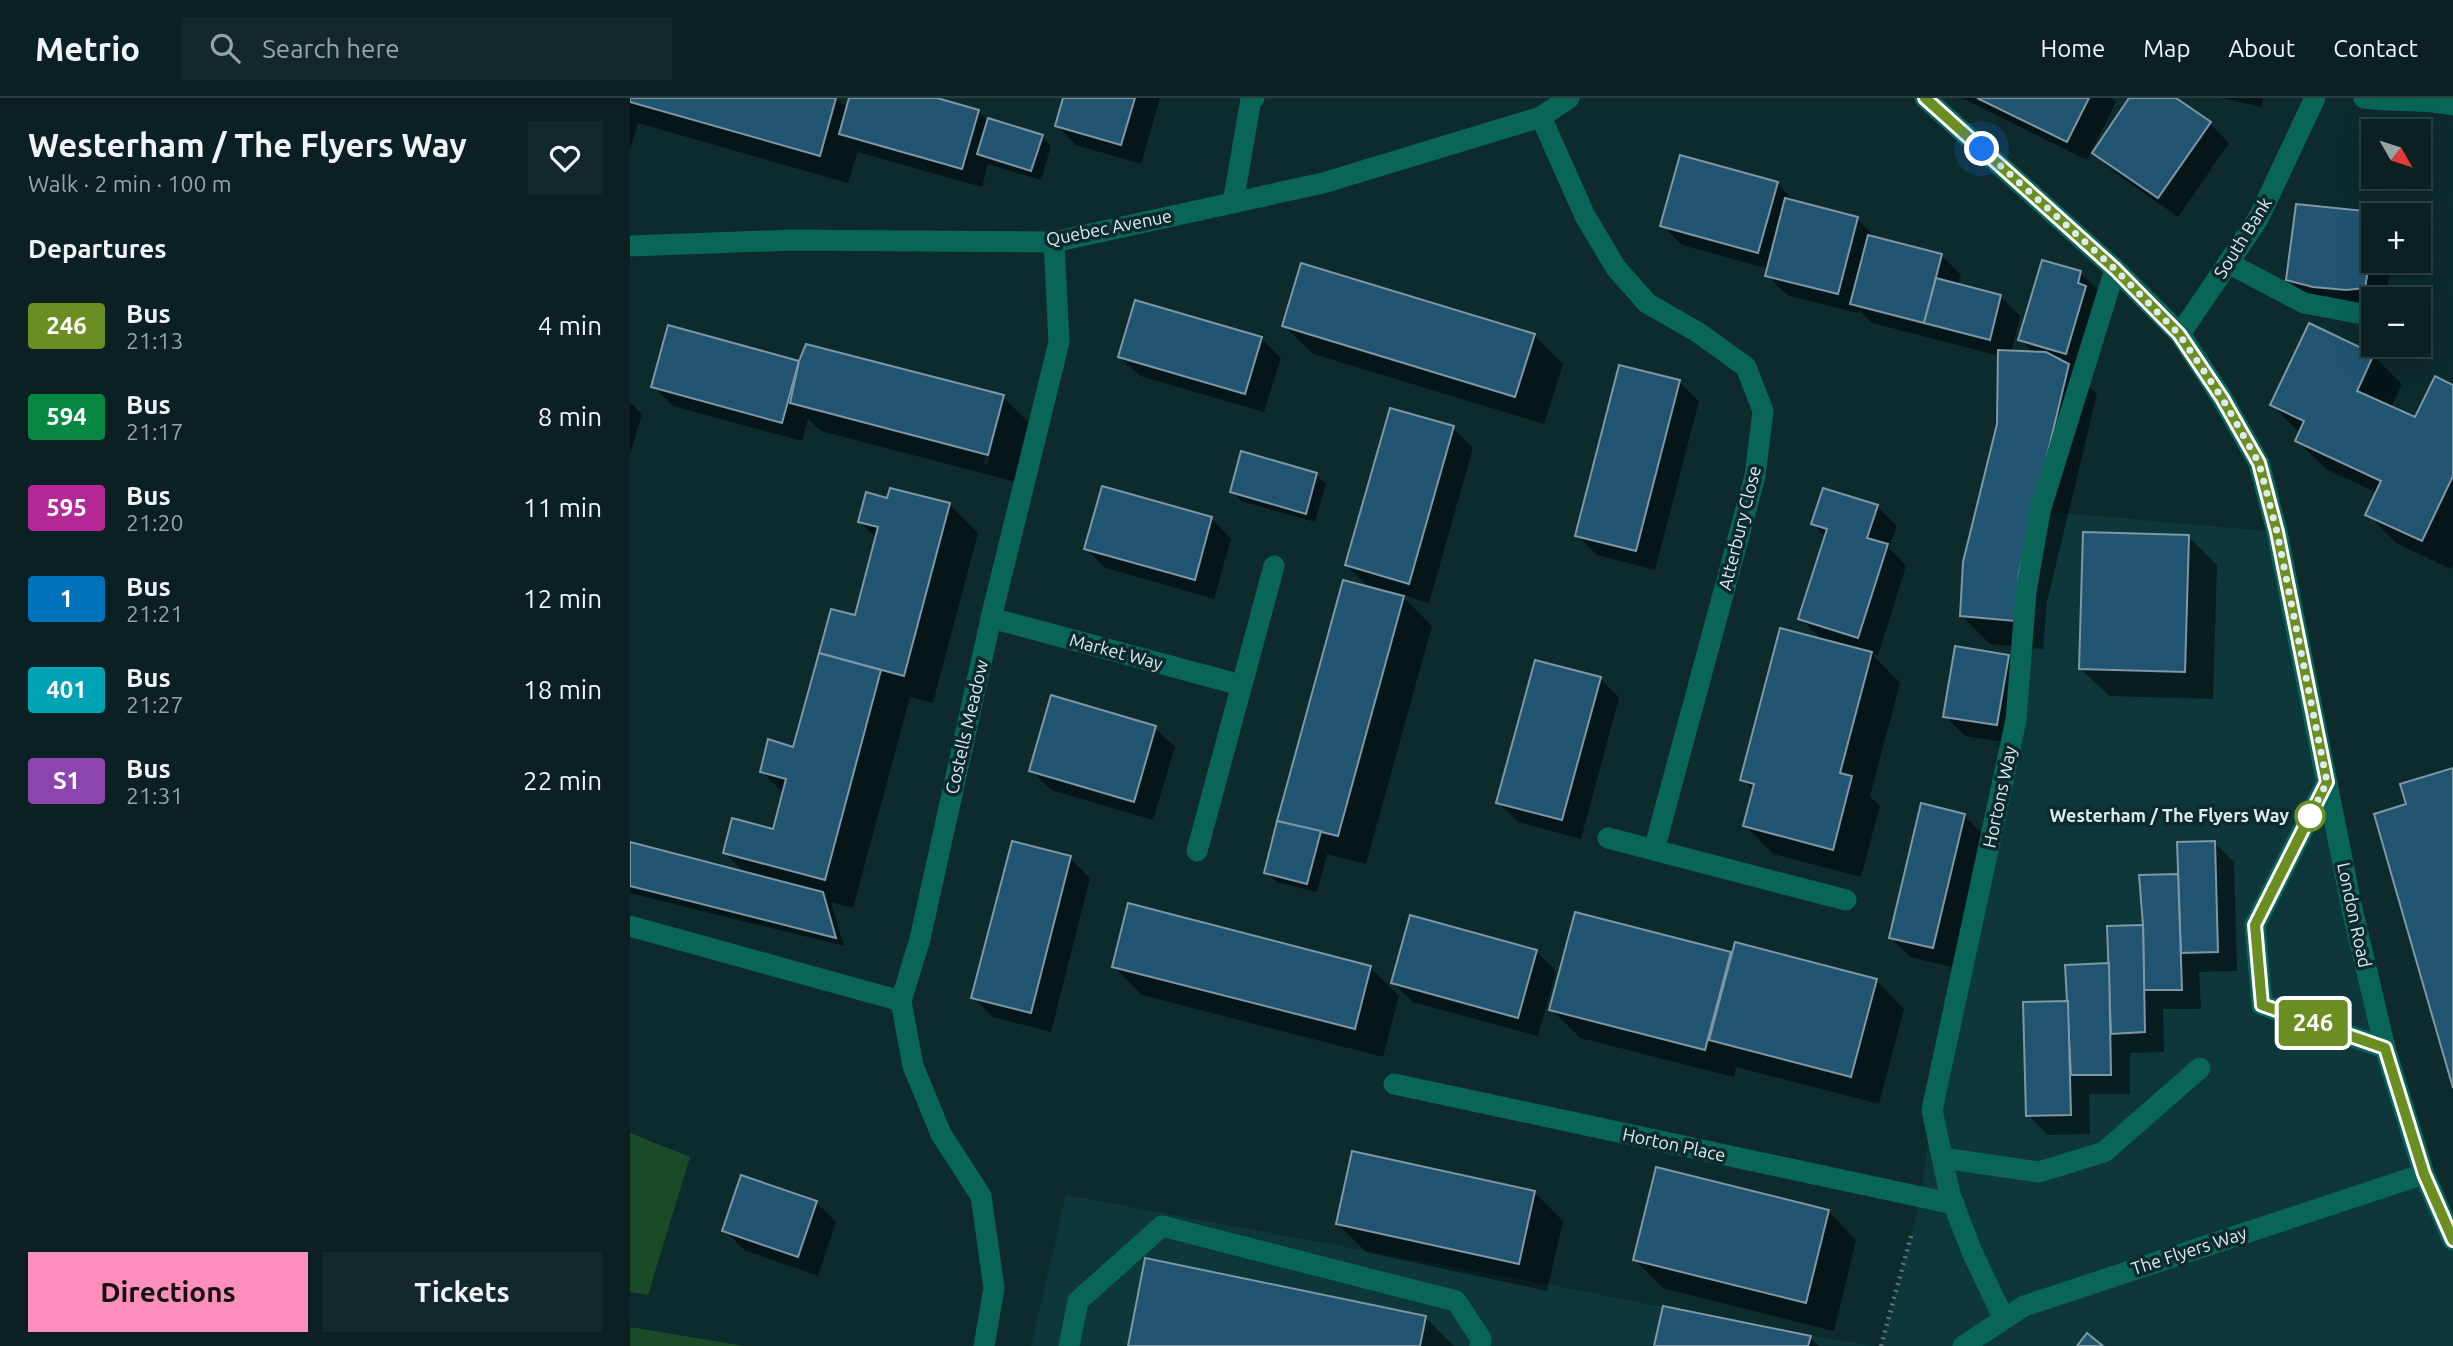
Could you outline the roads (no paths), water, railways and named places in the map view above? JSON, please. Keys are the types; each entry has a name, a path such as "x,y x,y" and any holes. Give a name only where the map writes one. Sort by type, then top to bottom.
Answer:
{"street":[{"path":"1233,203 1251,99 1254,98"},
{"name":"Quebec Avenue","path":"630,246 793,240 1054,242 1323,183 1541,117 1569,98"},
{"name":"London Road","path":"1925,98 2115,269 2179,334 2222,398 2259,463 2277,532 2352,909 2385,1048 2424,1174 2453,1240"},
{"name":"South Bank","path":"2179,334 2258,219 2315,98"},
{"path":"2364,98 2453,105"},
{"name":"Atterbury Close","path":"1541,117 1584,216 1616,268 1647,303 1699,333 1746,367 1763,411 1755,476 1654,850"},
{"name":"Costells Meadow","path":"984,1346 994,1288 981,1196 941,1134 913,1066 901,1001 920,939 991,618 1059,342 1054,242"},
{"path":"2228,263 2304,303 2361,314"},
{"name":"Hortons Way","path":"2004,1319 1972,1252 1954,1204 1932,1110 2016,720 2025,592 2040,511 2115,269"},
{"path":"1197,851 1274,566"},
{"name":"Market Way","path":"991,618 1241,685"},
{"path":"2327,782 2255,925 2262,1005 2385,1048"},
{"path":"1608,838 1846,900"},
{"path":"630,926 901,1001"},
{"path":"1943,1158 2039,1172 2104,1152 2200,1068"},
{"name":"Horton Place","path":"1394,1084 1954,1204"},
{"name":"The Flyers Way","path":"1963,1346 2024,1306 2424,1174"},
{"path":"1069,1346 1078,1301 1162,1226 1456,1301 1481,1339 1480,1346"}],"place":[{"name":"Westerham / The Flyers Way","path":"2310,816"}]}
